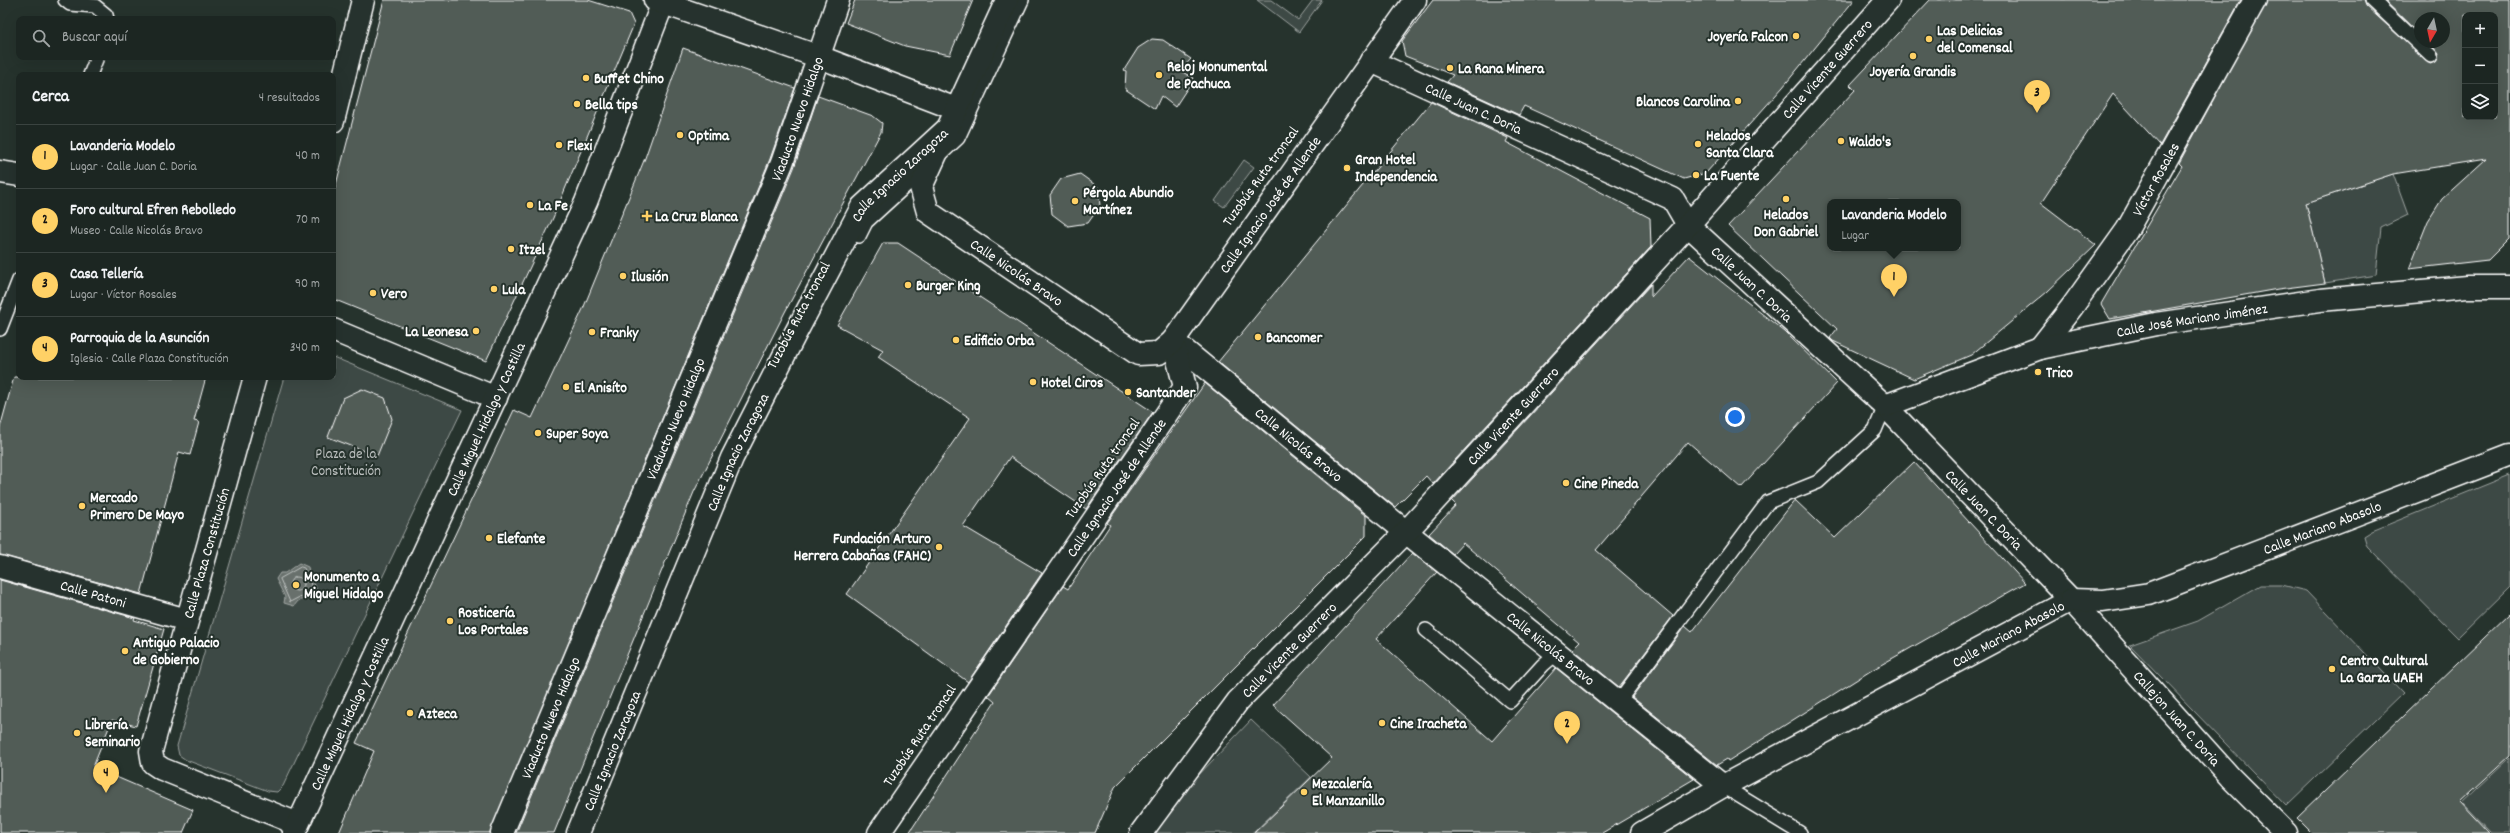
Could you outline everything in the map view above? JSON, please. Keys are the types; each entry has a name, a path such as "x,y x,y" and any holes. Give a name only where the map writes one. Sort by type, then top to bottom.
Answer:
{"street":[{"path":"336,109 363,0"},
{"name":"Viaducto Nuevo Hidalgo","path":"502,833 782,163 817,56 838,0"},
{"name":"Calle Ignacio Zaragoza","path":"578,833 732,458 793,338 862,207 946,130 1007,0"},
{"name":"Calle Ignacio José de Allende","path":"879,833 1185,387 1170,343 1415,0"},
{"name":"Calle Vicente Guerrero","path":"1141,833 1238,701 1406,532 1688,225 1888,0"},
{"name":"Víctor Rosales","path":"2040,348 2072,307 2127,230 2255,0"},
{"path":"661,1 817,56 956,109"},
{"name":"Calle Miguel Hidalgo y Costilla","path":"294,830 586,202 661,1"},
{"name":"Calle Juan C. Doria","path":"1371,61 1673,199 1688,225 1885,406 2071,600"},
{"name":"Calle Nicolás Bravo","path":"946,130 921,187 928,212 1138,354 1158,352 1170,343 1723,786"},
{"path":"0,172 16,175"},
{"name":"Calle José Mariano Jiménez","path":"1885,406 2040,348 2156,324 2320,300 2467,287 2510,287"},
{"path":"336,331 496,398"},
{"name":"Calle Plaza Constitución","path":"254,380 151,751 153,763 162,769 288,820 294,830"},
{"name":"Calle Mariano Abasolo","path":"1642,833 1723,786 2071,600 2104,601 2149,594 2510,455"},
{"name":"Calle Patoni","path":"0,567 188,620"},
{"name":"Callejon Juan C. Doria","path":"2071,600 2231,778 2274,829"}],"lane":[{"path":"65,0 70,4 95,6 106,16"},
{"name":"Tuzobús Ruta troncal","path":"584,833 736,464 866,222 958,138 1022,0"},
{"name":"Tuzobús Ruta troncal","path":"871,833 1179,386 1170,343 1165,336 1406,0"},
{"path":"2372,0 2431,56"},
{"path":"91,72 96,60"},
{"path":"0,329 16,288"},
{"path":"1618,702 1768,502 1818,482 1875,430 1885,406"},
{"path":"1426,630 1510,701 1543,665 1557,653"},
{"path":"1723,786 1800,833"}],"green space":[{"path":"1257,0 1271,0 1298,20 1313,0 1322,0 1299,32"},
{"path":"1244,160 1254,167 1224,207 1215,201"},
{"path":"2393,174 2408,215 2381,228 2376,275 2325,283 2306,203"},
{"name":"Plaza de la Constitución","path":"336,358 462,410 283,786 277,792 268,791 186,760 179,755 177,746 283,380 336,380"},
{"path":"2510,475 2510,587 2458,638 2367,546 2364,536 2372,531"},
{"path":"2261,585 2282,585 2306,591 2403,693 2286,806 2130,645 2198,621"},
{"path":"1251,720 1311,777 1253,833 1154,833 1195,779"},
{"path":"2510,758 2510,833 2491,833 2462,803"}],"water":[{"path":"299,563 308,567 317,590 314,595 298,601 294,606 284,603 285,597 276,579 280,573 285,573"}],"building":[{"path":"384,0 588,0 629,13 634,24 553,218 486,361 336,300 336,184"},
{"path":"855,0 973,0 950,55 905,46 846,23"},
{"path":"1433,0 1854,0 1783,87 1706,173 1684,179 1524,106 1519,115 1447,82 1453,75 1405,56 1402,41"},
{"path":"1930,0 2241,0 2160,145 2113,94 2041,203 2096,245 2047,292 1971,355 1914,379 1833,341 1830,338 1837,329 1728,226 1855,90 1850,85"},
{"path":"2267,0 2364,0 2366,6 2430,64 2436,62 2439,54 2434,48 2450,48 2450,12 2414,12 2414,29 2384,0 2510,0 2510,238 2488,260 2409,269 2428,221 2442,199 2486,159 2393,174 2306,203 2325,283 2278,289 2110,319 2101,304 2182,166 2179,163"},
{"path":"1152,39 1163,40 1191,59 1180,71 1194,78 1175,107 1161,96 1155,109 1125,89 1126,71 1124,70 1138,48"},
{"path":"683,48 795,88 770,159 490,833 339,833 374,751 356,743 514,410 532,418 583,309 645,158"},
{"path":"818,96 873,116 882,123 881,132 785,312 694,492 554,833 516,833 794,168"},
{"path":"1431,102 1508,138 1506,142 1650,218 1651,247 1433,484 1426,476 1395,507 1218,362"},
{"name":"Pérgola Abundio Martínez","path":"1080,174 1098,187 1100,206 1088,223 1068,226 1052,214 1050,195 1061,179"},
{"path":"883,243 898,243 1153,412 1086,509 1010,457 963,526 1042,573 968,682 847,594 970,418 878,357 883,350 837,325"},
{"path":"1689,256 1785,332 1837,383 1741,488 1688,442 1596,550 1673,616 1619,687 1572,649 1579,642 1463,543 1453,554 1429,534 1456,505 1452,501 1651,284 1651,297"},
{"name":"Mercado Primero De Mayo","path":"14,377 16,377 16,380 205,380 194,421 199,422 190,455 179,452 141,594 0,555 0,428"},
{"path":"1205,383 1366,516 1366,536 1115,787 1095,833 909,833 995,702 988,696 1063,586 1068,589 1110,525 1107,523"},
{"path":"362,389 385,398 392,419 377,456 328,437 343,398"},
{"path":"1914,462 2025,583 1872,670 1728,761 1727,759 1717,765 1632,697 1685,626 1692,632 1795,500 1835,538"},
{"path":"1412,553 1437,572 1376,639 1492,741 1556,668 1694,779 1602,833 1254,833 1332,758 1273,705"},
{"path":"0,580 135,618 134,620 164,629 136,726 112,720 93,767 193,810 183,833 0,833"},
{"path":"2510,613 2510,756 2460,802 2489,833 2312,833 2297,818"}],"place":[{"name":"Joyería Falcon","path":"1796,36"},
{"name":"Las Delicias del Comensal","path":"1929,39"},
{"name":"Joyería Grandis","path":"1913,56"},
{"name":"La Rana Minera","path":"1450,68"},
{"name":"Reloj Monumental de Pachuca","path":"1159,75"},
{"name":"Buffet Chino","path":"586,78"},
{"name":"Blancos Carolina","path":"1738,101"},
{"name":"Bella tips","path":"577,104"},
{"name":"Casa Tellería","path":"2037,113"},
{"name":"Optima","path":"680,135"},
{"name":"Waldo's","path":"1841,141"},
{"name":"Helados Santa Clara","path":"1698,144"},
{"name":"Flexi","path":"559,145"},
{"name":"Gran Hotel Independencia","path":"1347,168"},
{"name":"La Fuente","path":"1696,175"},
{"name":"Helados Don Gabriel","path":"1786,199"},
{"name":"Pérgola Abundio Martínez","path":"1075,201"},
{"name":"La Fe","path":"530,205"},
{"name":"La Cruz Blanca","path":"647,216"},
{"name":"Itzel","path":"511,249"},
{"name":"Ilusión","path":"623,276"},
{"name":"Burger King","path":"908,285"},
{"name":"Lula","path":"494,289"},
{"name":"Vero","path":"373,293"},
{"name":"Lavanderia Modelo","path":"1894,297"},
{"name":"La Leonesa","path":"476,331"},
{"name":"Franky","path":"592,332"},
{"name":"Bancomer","path":"1258,337"},
{"name":"Edificio Orba","path":"956,340"},
{"name":"Trico","path":"2038,372"},
{"name":"Hotel Ciros","path":"1033,382"},
{"name":"El Anisíto","path":"566,387"},
{"name":"Santander","path":"1128,392"},
{"name":"Super Soya","path":"538,433"},
{"name":"Cine Pineda","path":"1566,483"},
{"name":"Mercado Primero De Mayo","path":"82,506"},
{"name":"Elefante","path":"489,538"},
{"name":"Fundación Arturo Herrera Cabañas (FAHC)","path":"939,547"},
{"name":"Monumento a Miguel Hidalgo","path":"296,585"},
{"name":"Rosticería Los Portales","path":"450,621"},
{"name":"Antiguo Palacio de Gobierno","path":"125,651"},
{"name":"Centro Cultural La Garza UAEH","path":"2332,669"},
{"name":"Azteca","path":"410,713"},
{"name":"Cine Iracheta","path":"1382,723"},
{"name":"Librería Seminario","path":"77,733"},
{"name":"Foro cultural Efren Rebolledo","path":"1567,744"},
{"name":"Mezcalería El Manzanillo","path":"1304,792"},
{"name":"Parroquia de la Asunción","path":"106,793"}]}
